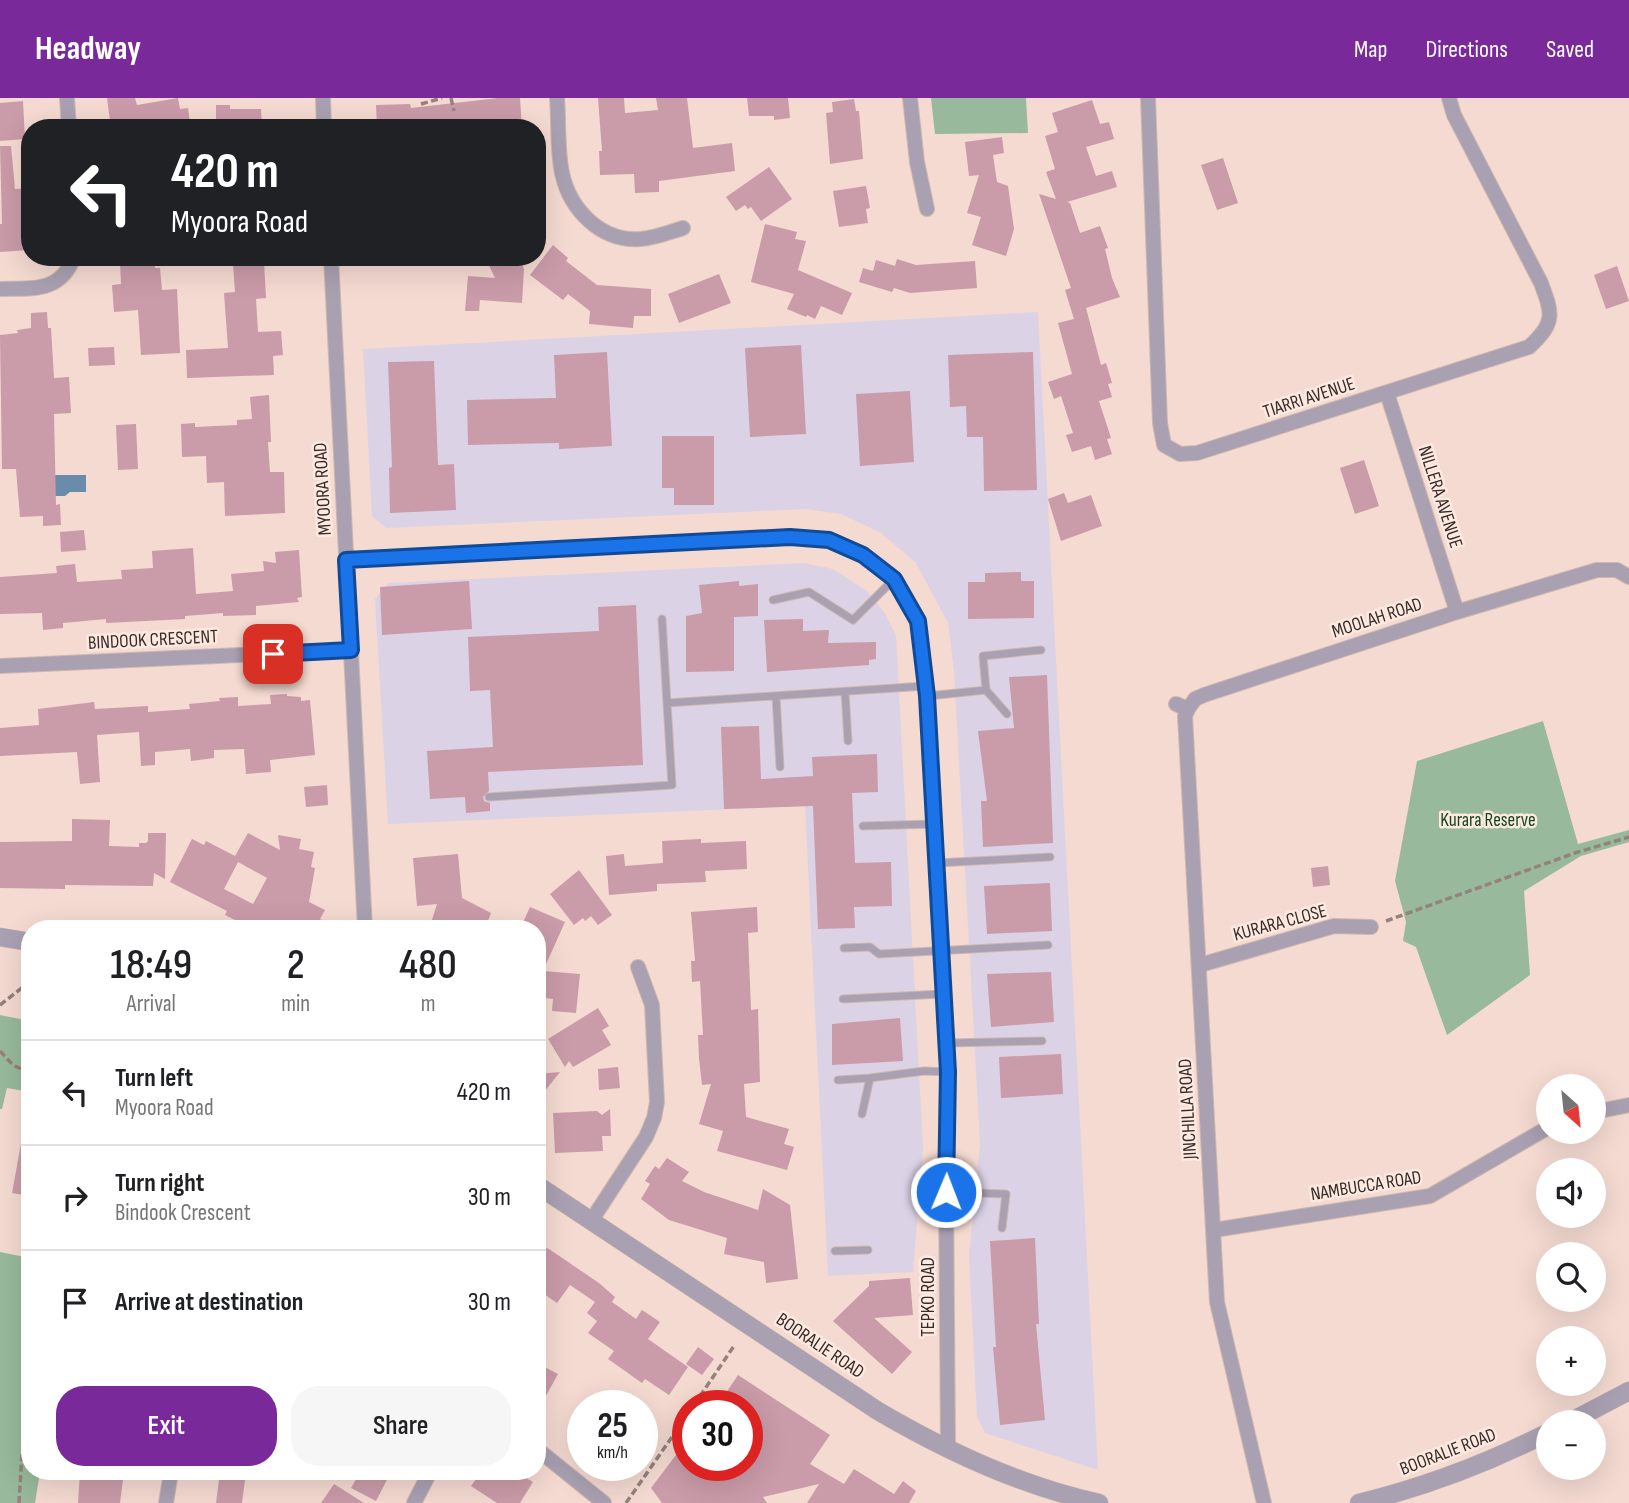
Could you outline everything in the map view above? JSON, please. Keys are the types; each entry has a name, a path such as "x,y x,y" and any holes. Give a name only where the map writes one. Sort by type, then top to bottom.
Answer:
{"street":[{"path":"67,98 68,119"},
{"path":"323,98 324,119"},
{"path":"557,98 561,171 573,204 585,218 599,229 628,239 643,239 683,228"},
{"path":"910,98 917,162 927,209"},
{"name":"TIARRI AVENUE","path":"1148,98 1160,423 1164,444 1180,454 1197,453 1529,347 1545,333 1550,321 1541,283 1454,115 1449,98"},
{"path":"0,289 41,287 57,282 71,266"},
{"name":"MYOORA ROAD","path":"331,266 365,920"},
{"name":"NILLERA AVENUE","path":"1387,393 1457,612"},
{"name":"TEPKO ROAD","path":"346,560 790,537 829,540 863,555 894,579 918,621 926,691 935,824 948,1072 948,1449"},
{"name":"MOOLAH ROAD","path":"1182,707 1204,695 1457,612 1597,570 1617,570 1629,576"},
{"name":"BINDOOK CRESCENT","path":"0,666 351,650"},
{"name":"JINCHILLA ROAD","path":"1182,707 1185,716 1200,965 1217,1303 1264,1503"},
{"name":"KURARA CLOSE","path":"1200,965 1334,926 1371,927"},
{"path":"0,937 21,940"},
{"path":"591,1221 646,1137 654,1118 657,1101 652,1005 638,967"},
{"path":"1606,1110 1629,1105"},
{"name":"NAMBUCCA ROAD","path":"1214,1230 1430,1196 1536,1135"},
{"name":"BOORALIE ROAD","path":"546,1191 878,1411 948,1449 993,1469 1087,1502"},
{"path":"1593,1410 1629,1391"},
{"name":"BOORALIE ROAD","path":"1359,1503 1399,1494 1460,1472 1536,1438"},
{"path":"546,1456 604,1503"},
{"path":"166,1503 170,1480"},
{"path":"414,1503 426,1480"}],"lane":[{"path":"773,600 809,592 853,620 894,579"},
{"path":"489,796 672,785 662,619"},
{"path":"1007,714 986,690 984,656 1041,650"},
{"path":"667,703 845,692 986,690"},
{"path":"845,692 848,741"},
{"path":"776,696 780,767"},
{"path":"863,826 935,824"},
{"path":"937,863 1050,857"},
{"path":"844,948 870,947 879,954 1048,945"},
{"path":"844,999 942,994"},
{"path":"946,1043 1042,1041"},
{"path":"838,1080 923,1071 948,1072"},
{"path":"862,1114 870,1078"},
{"path":"946,1192 1006,1194 1002,1228"},
{"path":"835,1251 868,1250"}],"path":[{"path":"421,104 442,98"},
{"path":"451,98 454,111"},
{"path":"1371,927 1575,853 1629,837"},
{"path":"0,1005 21,989"},
{"path":"0,1051 13,1065 21,1069"},
{"path":"704,1390 734,1346"},
{"path":"626,1503 672,1437"},
{"path":"19,1503 21,1469"}],"shaded area":[{"path":"1038,312 1098,1470 985,1433 977,1417 969,1255 980,1144 954,672 948,623 916,563 881,533 841,514 806,509 386,528 372,516 363,349"},
{"path":"804,563 833,569 867,591 884,612 896,635 923,1148 913,1272 828,1276 805,806 388,824 375,599 389,583"}],"green space":[{"path":"931,98 1026,98 1028,133 935,134"},
{"name":"Kurara Reserve","path":"1543,721 1578,844 1629,830 1629,842 1581,856 1524,891 1530,975 1447,1035 1416,947 1403,941 1406,922 1395,881 1417,761"},
{"path":"0,1015 21,1019 21,1090 7,1088 0,1109"},
{"path":"0,1252 21,1256 21,1480 39,1480 35,1503 0,1503"}],"water":[{"path":"54,475 86,475 86,492 54,496"}],"building":[{"path":"107,98 135,98 137,105 178,98 180,109 188,108 190,119 119,119 110,119"},
{"path":"520,98 521,119 377,119 376,105 410,104 411,108"},
{"path":"598,98 624,98 625,113 658,110 656,98 687,98 693,148 732,143 735,171 659,181 659,192 635,193 634,174 600,175 599,151 602,151"},
{"path":"747,98 788,98 790,118 774,120 774,116 749,116"},
{"path":"854,99 856,111 859,111 863,159 830,164 826,113 833,112 832,102"},
{"path":"1092,100 1100,124 1109,122 1114,139 1086,147 1096,176 1112,171 1117,187 1067,202 1070,203 1080,233 1100,226 1108,248 1105,249 1112,278 1120,297 1086,308 1101,365 1106,363 1112,383 1108,384 1112,397 1099,401 1111,438 1107,439 1112,454 1095,460 1091,446 1072,452 1066,435 1073,433 1061,396 1054,399 1048,382 1072,374 1058,323 1074,319 1065,290 1071,288 1039,194 1056,199 1046,172 1055,169 1045,136 1058,132 1052,113"},
{"path":"23,101 21,139 0,141 0,103"},
{"path":"216,105 230,105 230,109 261,109 262,119 216,119"},
{"path":"1002,137 1004,153 993,155 997,182 1008,186 1014,229 1006,256 972,245 981,217 967,213 979,175 969,176 965,142"},
{"path":"0,146 11,146 15,189 21,189 21,251 0,252"},
{"path":"1223,158 1238,203 1217,210 1201,165"},
{"path":"769,167 792,199 761,221 751,207 748,209 745,205 736,211 726,197"},
{"path":"866,186 870,208 866,209 868,223 839,227 833,191"},
{"path":"765,224 797,232 795,239 806,241 798,270 852,293 842,315 821,306 815,319 807,315 806,317 787,309 794,294 751,282"},
{"path":"553,245 568,258 566,261 597,285 651,289 651,316 634,316 633,328 589,324 590,311 568,294 563,300 530,275 537,266 546,266 546,254"},
{"path":"897,259 916,265 975,261 977,288 910,293 894,288 892,292 859,282 863,268 873,271 876,260 895,266"},
{"path":"120,266 160,268 162,290 177,289 180,353 141,355 138,310 114,312 112,285 121,284"},
{"path":"233,266 264,266 266,298 256,299 258,332 281,331 283,355 273,356 274,375 187,378 186,350 228,348 224,293 235,292"},
{"path":"489,266 523,266 522,303 480,300 479,311 465,311 468,276 495,278"},
{"path":"1617,266 1629,301 1606,309 1594,275"},
{"path":"719,274 731,303 679,323 668,294"},
{"path":"47,312 48,328 51,328 54,378 69,377 71,413 54,414 56,505 60,504 61,525 43,526 43,516 20,517 16,469 2,469 0,335 31,328 31,313"},
{"path":"801,345 806,434 750,437 745,348"},
{"path":"114,347 115,365 89,366 88,348"},
{"path":"607,352 612,446 559,449 559,443 468,445 467,400 556,398 554,355"},
{"path":"1033,352 1037,490 984,491 983,437 967,437 966,406 950,407 948,355"},
{"path":"434,361 438,465 454,464 456,510 390,513 389,468 392,467 388,362"},
{"path":"910,391 914,462 860,466 856,394"},
{"path":"269,395 270,472 284,472 285,513 225,516 224,482 207,483 206,456 182,457 181,424 195,423 195,427 237,425 237,420 252,419 250,397"},
{"path":"136,424 138,469 118,470 116,425"},
{"path":"662,436 714,436 714,505 674,505 674,488 662,488"},
{"path":"1364,460 1379,506 1355,514 1340,468"},
{"path":"1064,493 1068,503 1091,495 1102,526 1061,541 1048,499"},
{"path":"84,530 86,550 61,552 60,532"},
{"path":"193,548 196,594 233,591 231,574 264,571 263,561 276,563 275,552 299,550 302,597 297,598 299,602 256,606 256,615 223,616 223,613 185,616 185,619 106,623 106,619 63,623 63,628 43,630 42,613 0,614 0,577 57,573 56,566 75,564 77,582 122,579 121,570 153,568 152,551"},
{"path":"1021,572 1021,581 1034,581 1034,618 968,619 968,582 985,582 985,573"},
{"path":"469,581 472,629 382,635 380,587"},
{"path":"739,581 739,586 758,584 758,616 734,617 734,671 686,672 686,616 702,613 699,585"},
{"path":"636,605 643,765 488,772 489,791 483,797 484,801 490,803 490,811 466,813 465,797 430,799 427,751 493,747 490,690 470,691 468,637 599,631 598,607"},
{"path":"803,619 803,631 829,630 828,643 876,642 876,659 869,660 869,665 767,672 764,620"},
{"path":"1047,675 1053,843 983,847 981,801 987,801 978,731 1014,728 1009,677"},
{"path":"270,695 301,697 301,701 310,700 315,755 270,760 271,772 246,774 244,749 214,750 214,758 191,761 190,749 155,752 155,765 141,766 139,732 97,735 100,782 80,784 77,752 0,756 0,728 39,725 38,709 94,702 95,709 148,706 148,712 190,709 189,704 220,701 219,698 238,697 238,706 271,704"},
{"path":"759,726 761,779 813,776 812,757 877,754 878,792 852,793 855,863 891,862 892,906 854,907 855,928 818,929 813,806 724,809 721,727"},
{"path":"327,785 328,805 306,807 304,787"},
{"path":"72,819 110,820 109,846 139,847 139,843 148,841 148,833 166,833 165,879 154,873 153,886 65,885 65,889 0,888 0,842 72,841"},
{"path":"248,833 280,850 278,835 301,839 299,849 314,852 311,867 315,868 309,902 325,910 320,919 322,920 235,920 225,915 227,911 170,882 192,839 204,845 206,841 235,856","holes":["238,862 267,878 253,904 224,889"]},
{"path":"701,839 701,843 746,841 747,869 705,871 706,882 657,884 657,891 609,895 606,856 624,854 625,866 663,863 662,841"},
{"path":"458,854 462,898 491,913 488,920 432,920 437,904 417,906 413,858"},
{"path":"1328,866 1330,885 1313,887 1311,868"},
{"path":"579,870 612,915 598,925 591,916 574,925 550,894"},
{"path":"1050,883 1052,931 987,934 984,886"},
{"path":"530,907 565,922 546,964 546,920 524,920"},
{"path":"757,907 758,932 748,933 751,1010 758,1009 760,1082 744,1084 746,1117 789,1129 784,1144 794,1147 787,1170 717,1151 723,1131 699,1124 711,1084 702,1085 698,1035 703,1035 700,981 692,982 691,961 695,961 691,912"},
{"path":"546,971 580,974 576,1013 552,1011 553,999 546,998"},
{"path":"1051,972 1054,1022 991,1027 987,974"},
{"path":"598,1008 609,1026 602,1030 611,1045 573,1067 569,1061 565,1067 548,1039"},
{"path":"900,1018 903,1061 832,1065 832,1024"},
{"path":"1061,1054 1063,1094 1001,1098 999,1057"},
{"path":"618,1067 620,1088 599,1090 598,1069"},
{"path":"560,1072 546,1090 546,1073"},
{"path":"610,1109 611,1136 602,1136 603,1151 555,1153 553,1113 597,1111 602,1115"},
{"path":"21,1144 21,1194 12,1193"},
{"path":"667,1158 689,1172 682,1181 704,1192 758,1210 763,1189 790,1205 798,1279 766,1283 764,1262 724,1254 727,1238 669,1220 641,1199 650,1184 645,1181 655,1166 659,1169"},
{"path":"1035,1238 1039,1324 1036,1324 1045,1420 1000,1425 993,1347 996,1347 990,1241"},
{"path":"546,1248 599,1283 615,1297 612,1302 636,1319 642,1310 660,1322 648,1339 688,1367 669,1395 645,1379 642,1383 608,1359 614,1351 588,1333 597,1321 587,1313 595,1302 570,1285 557,1303 546,1295"},
{"path":"910,1278 913,1315 874,1318 912,1352 892,1374 833,1321 869,1286 869,1281"},
{"path":"698,1347 714,1359 702,1375 686,1364"},
{"path":"546,1368 558,1374 546,1396"},
{"path":"738,1375 761,1390 728,1390"},
{"path":"763,1391 830,1435 810,1464 844,1484 854,1469 894,1494 903,1481 916,1491 909,1503 807,1503 819,1484 763,1497 767,1503 662,1503 651,1488 672,1460 672,1481 763,1481"},
{"path":"79,1480 123,1480 120,1503 78,1503"},
{"path":"219,1480 245,1480 242,1503 216,1503"},
{"path":"356,1480 387,1480 376,1501 351,1488"},
{"path":"475,1480 533,1482 520,1503 497,1503 471,1486"},
{"path":"334,1484 364,1503 321,1503"}],"route":[{"path":"273,654 351,650 346,560 790,537 829,540 863,555 894,579 918,621 927,696 948,1072 946,1192"}]}
